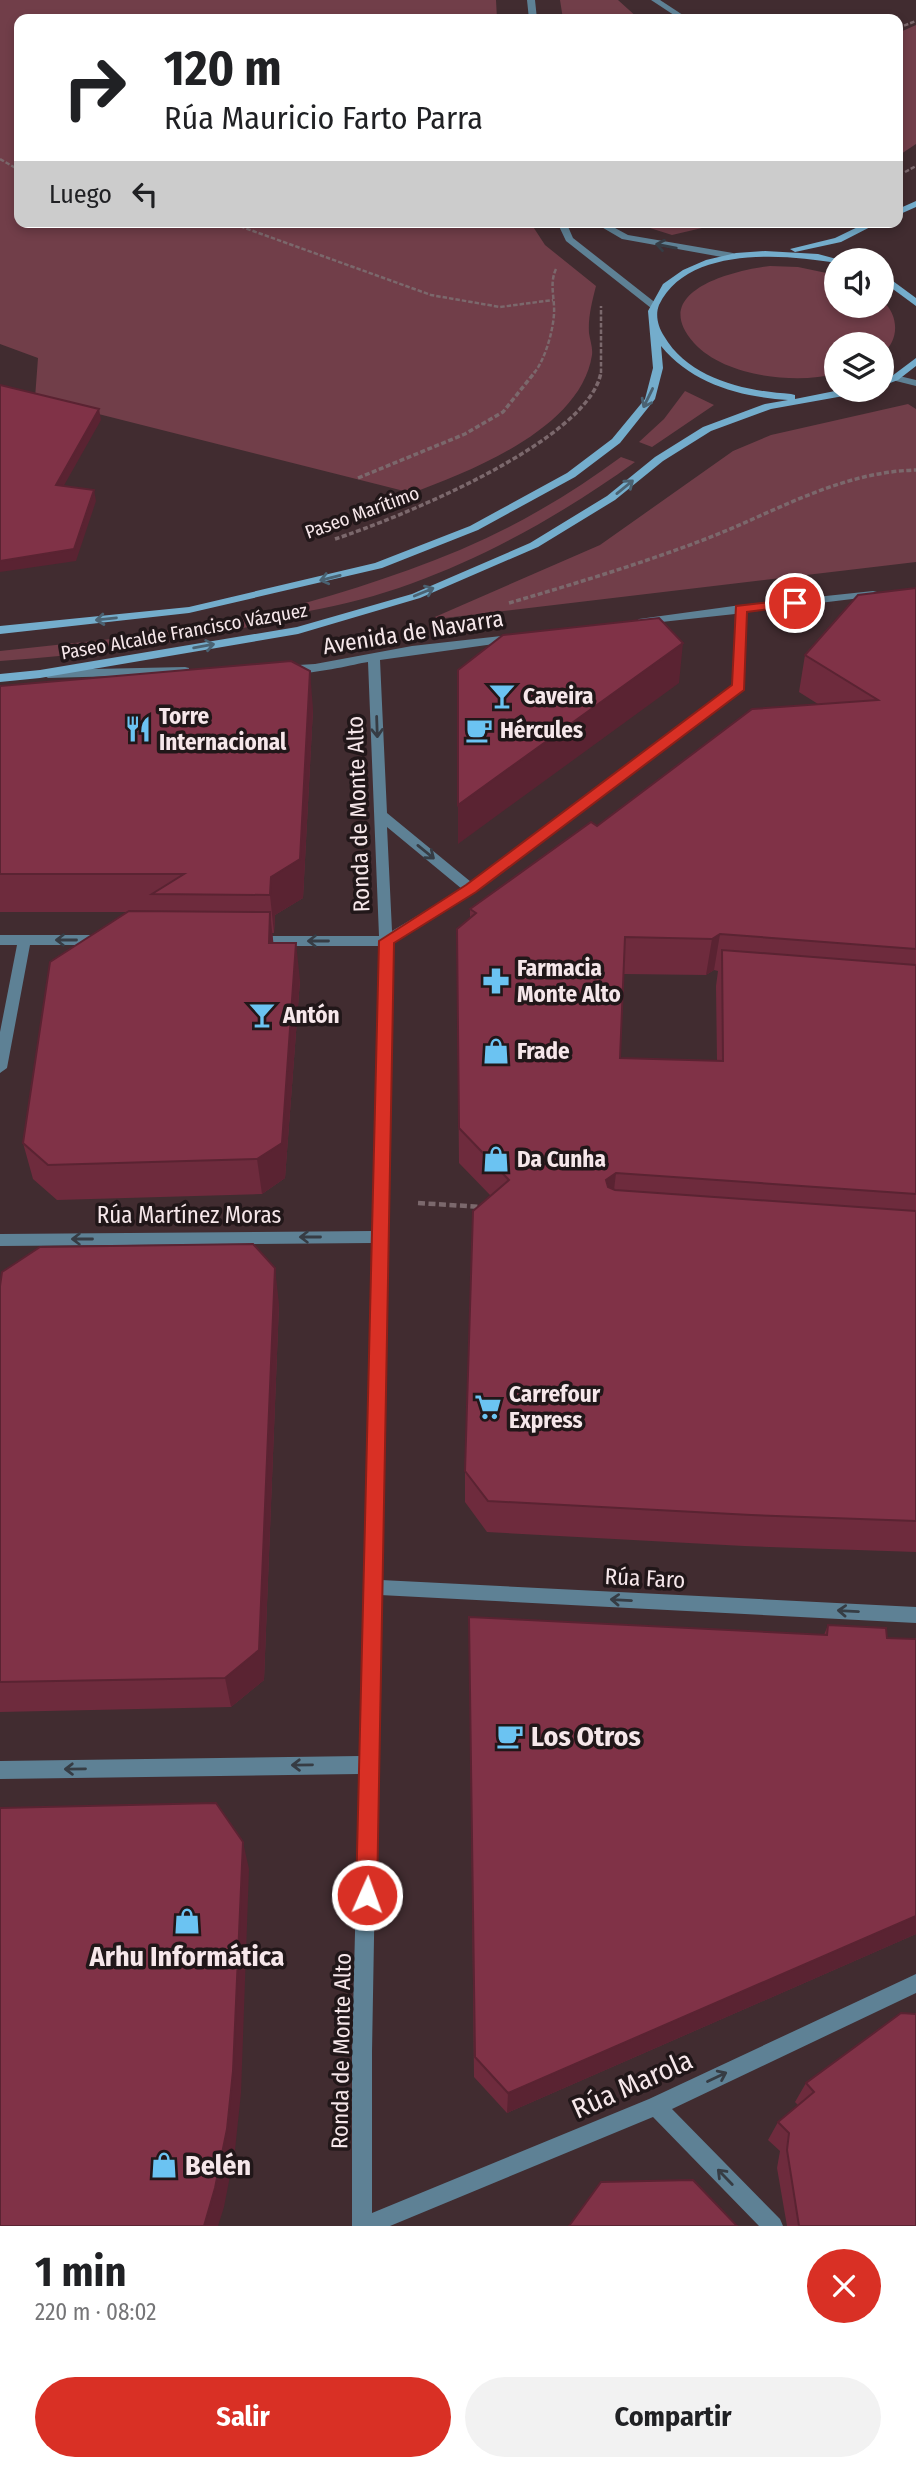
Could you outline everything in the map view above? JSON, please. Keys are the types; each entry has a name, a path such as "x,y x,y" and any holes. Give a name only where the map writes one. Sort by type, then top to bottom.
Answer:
{"main road":[{"path":"654,306 669,285 696,267 733,256 776,252 838,240 863,228"},
{"path":"776,252 824,257"},
{"path":"894,285 914,300 916,286"},
{"name":"Paseo Alcalde Francisco Vázquez","path":"0,630 189,610 378,566 474,528 570,475 616,441 650,399 658,368 652,319 654,306"},
{"path":"655,332 670,354 697,373 734,388 778,397 823,397"},
{"path":"895,378 916,361"},
{"name":"Paseo Alcalde Francisco Vázquez","path":"0,678 40,674 298,630 416,596 534,545 611,498 659,459 707,429 768,406 823,397"}],"street":[{"path":"655,0 677,14"},
{"path":"564,228 569,239 654,306"},
{"path":"608,228 625,237 733,256"},
{"path":"895,378 916,383"},
{"path":"631,622 889,593"},
{"path":"240,941 386,941 471,889 739,687 741,608"},
{"name":"Avenida de Navarra","path":"273,669 315,668 412,650 521,636"},
{"name":"Ronda de Monte Alto","path":"364,2226 362,2052 386,941 374,659"},
{"path":"40,674 203,671"},
{"path":"381,815 471,889"},
{"path":"0,940 119,940"},
{"path":"0,1068 24,940"},
{"name":"Rúa Martínez Moras","path":"0,1240 378,1237"},
{"name":"Rúa Faro","path":"372,1587 916,1615"},
{"path":"0,1770 370,1765"},
{"name":"Rúa Marola","path":"364,2226 656,2106 916,1983"},
{"path":"656,2106 773,2226"}],"path":[{"path":"245,228 431,295 500,307 553,300"},
{"path":"358,478 465,434 502,412 540,366 554,315 552,278 569,239"},
{"name":"Paseo Marítimo","path":"326,541 430,503 506,463 568,420 596,390 604,351 597,319 604,298"},
{"path":"499,606 627,568 731,529 848,478 916,470"},
{"path":"379,1200 488,1208"}],"shaded area":[{"path":"0,0 496,0 497,14 14,14 14,228 534,228 545,245 596,286 589,321 592,355 584,381 568,404 546,425 492,459 412,493 35,398 38,358 0,344"},
{"path":"560,0 618,0 633,14 562,14"},
{"path":"916,25 916,144 903,153 903,31"},
{"path":"650,228 702,228 672,235"},
{"path":"798,267 824,272 824,318 893,318 895,327 894,335 894,332 824,332 824,376 819,377 781,378 724,364 707,355 694,343 682,325 681,310 688,297 701,286 718,278 755,268"},
{"path":"685,391 714,405 652,447 639,442 664,419"},
{"path":"908,404 916,409 916,562 428,620 600,545 733,451 771,435"},
{"path":"621,457 635,462 560,512 480,555 396,589 353,602 309,611 305,603 396,575 484,539 550,504"},
{"path":"262,614 266,623 200,637 100,652 0,661 0,651 130,637"}],"building":[{"path":"0,385 99,409 56,485 94,490 74,549 0,561"},
{"path":"916,588 916,949 720,934 712,939 625,937 620,1058 723,1061 722,950 916,965 916,1194 616,1173 606,1180 608,1187 615,1190 916,1211 916,1521 488,1501 465,1471 473,1211 509,1180 459,1128 457,929 476,913 470,909 591,822 597,826 752,709 878,700 805,655 858,595"},
{"path":"659,618 683,643 458,805 458,670 503,635"},
{"path":"291,661 310,671 300,859 271,877 270,895 152,894 184,874 0,874 0,686"},
{"path":"129,911 270,912 269,943 296,943 282,1143 257,1159 48,1165 23,1143 50,962"},
{"path":"253,1244 275,1268 259,1650 225,1678 0,1682 2,1272 40,1247"},
{"path":"469,1617 827,1635 828,1625 886,1628 887,1638 916,1639 916,1916 508,2093 475,2057"},
{"path":"216,1803 243,1842 233,2071 227,2129 204,2226 0,2226 0,1808"},
{"path":"901,2013 916,2014 916,2226 799,2226 787,2150 789,2133 778,2122 814,2092 806,2083"},
{"path":"693,2180 737,2226 569,2226 601,2182"}],"place":[{"name":"Caveira","path":"502,696"},
{"name":"Torre Internacional","path":"138,729"},
{"name":"Hércules","path":"479,730"},
{"name":"Farmacia Monte Alto","path":"496,981"},
{"name":"Antón","path":"262,1015"},
{"name":"Frade","path":"496,1051"},
{"name":"Da Cunha","path":"496,1159"},
{"name":"Carrefour Express","path":"488,1407"},
{"name":"Los Otros","path":"510,1736"},
{"name":"Arhu Informática","path":"187,1921"},
{"name":"Belén","path":"164,2165"}],"route":[{"path":"367,1895 378,1237 386,941 471,889 739,687 741,608 795,603"}]}
